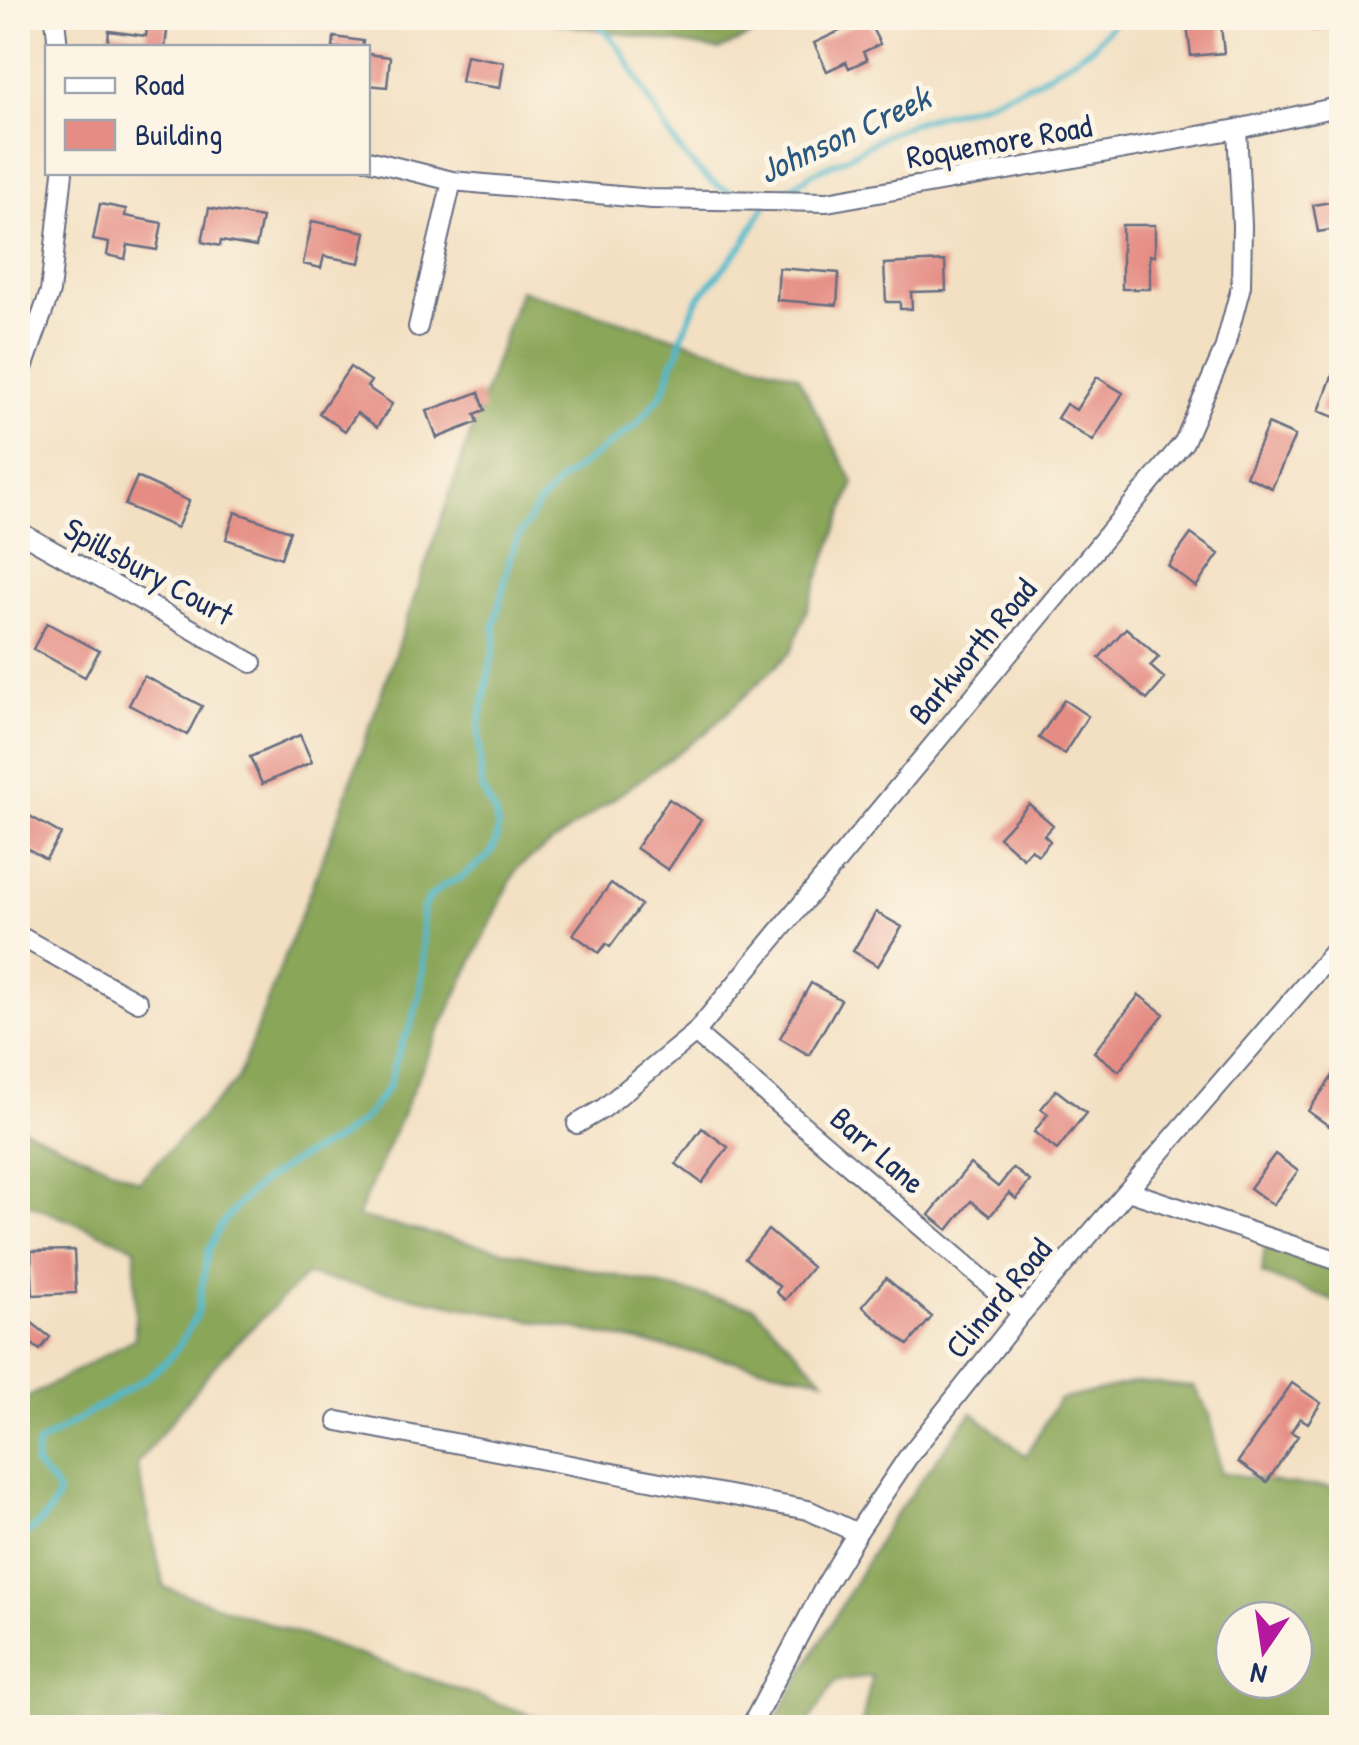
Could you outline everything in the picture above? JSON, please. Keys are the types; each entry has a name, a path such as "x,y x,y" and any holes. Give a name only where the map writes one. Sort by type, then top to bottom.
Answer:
{"street":[{"path":"56,18 58,45"},
{"name":"Roquemore Road","path":"370,161 452,182 652,199 827,202 1237,129 1342,106"},
{"name":"Barkworth Road","path":"576,1124 604,1108 695,1033 1184,442 1224,350 1240,286 1242,225 1237,129"},
{"path":"18,382 50,292 63,175"},
{"path":"418,327 452,182"},
{"name":"Spillsbury Court","path":"18,530 252,663"},
{"path":"18,935 138,1002"},
{"name":"Clinard Road","path":"750,1728 826,1586 908,1457 1022,1313 1342,942"},
{"name":"Barr Lane","path":"695,1033 1022,1313"},
{"path":"1128,1190 1342,1262"},
{"path":"338,1420 808,1510 857,1533"}],"green space":[{"path":"528,18 787,18 720,50"},
{"path":"520,290 797,375 854,483 791,652 708,731 517,868 427,1057 357,1217 754,1307 824,1379 306,1275 219,1360 137,1464 164,1587 566,1727 174,1728 161,1721 115,1728 18,1728 18,1403 135,1338 135,1247 18,1200 18,1126 139,1181 237,1080 340,813"},
{"path":"1265,1241 1341,1270 1341,1304 1262,1274"},
{"path":"1136,1382 1194,1387 1210,1415 1221,1472 1286,1484 1341,1488 1341,1727 861,1727 872,1676 835,1681 806,1727 771,1728 887,1526 972,1412 1026,1456 1058,1400"}],"building":[{"path":"867,18 880,44 863,52 867,60 849,68 846,62 827,71 814,43"},
{"path":"1186,18 1220,18 1224,53 1191,56"},
{"path":"1311,18 1342,18 1342,27 1313,31"},
{"path":"148,20 168,23 165,45 107,45 109,31 146,36"},
{"path":"334,37 363,41 362,45 333,45"},
{"path":"370,54 390,57 387,87 370,85"},
{"path":"466,55 504,62 500,88 461,82"},
{"path":"1342,200 1342,228 1318,232 1313,205"},
{"path":"100,204 126,209 125,216 162,223 157,250 128,245 125,259 107,255 109,243 93,240"},
{"path":"209,208 262,218 256,247 202,242"},
{"path":"312,221 366,232 360,263 324,256 321,268 303,264"},
{"path":"1122,225 1155,225 1150,289 1122,289"},
{"path":"945,261 946,291 911,292 912,309 900,309 900,302 886,302 884,264"},
{"path":"779,268 839,273 837,305 777,300"},
{"path":"1342,352 1342,420 1319,411"},
{"path":"350,367 371,381 367,387 392,404 377,427 357,413 345,431 319,413"},
{"path":"1097,377 1123,393 1093,441 1057,418 1066,404 1076,410"},
{"path":"479,392 485,410 475,414 478,422 437,438 427,411"},
{"path":"1268,424 1295,436 1272,488 1246,476"},
{"path":"137,477 189,501 177,528 125,505"},
{"path":"235,512 290,531 281,558 226,539"},
{"path":"1191,534 1219,554 1196,587 1168,566"},
{"path":"47,623 99,651 85,677 33,649"},
{"path":"1126,628 1159,657 1150,666 1165,679 1147,700 1099,658"},
{"path":"144,676 202,706 187,735 129,705"},
{"path":"1064,700 1088,716 1064,754 1039,738"},
{"path":"300,735 312,762 262,784 250,757"},
{"path":"669,799 701,820 668,870 636,848"},
{"path":"1029,804 1053,825 1044,835 1050,841 1038,855 1031,849 1023,858 999,837"},
{"path":"21,811 61,834 46,859 18,843"},
{"path":"611,883 641,905 610,947 606,944 599,953 573,934"},
{"path":"876,912 902,927 878,966 853,951"},
{"path":"811,983 841,1000 809,1055 780,1038"},
{"path":"1139,995 1164,1014 1119,1071 1094,1052"},
{"path":"1342,1063 1342,1125 1334,1119 1329,1126 1308,1111"},
{"path":"1056,1090 1086,1113 1057,1150 1034,1132 1048,1114 1041,1109"},
{"path":"702,1128 728,1147 702,1183 676,1164"},
{"path":"1275,1154 1298,1171 1273,1205 1250,1188"},
{"path":"970,1164 998,1187 1013,1168 1030,1181 1016,1199 1009,1193 990,1216 971,1201 948,1230 929,1215"},
{"path":"768,1230 812,1267 785,1300 776,1292 780,1287 745,1258"},
{"path":"74,1250 76,1293 33,1295 31,1251"},
{"path":"886,1278 932,1317 908,1345 862,1306"},
{"path":"18,1312 50,1337 40,1350 29,1342 18,1357"},
{"path":"1292,1383 1321,1403 1308,1423 1300,1418 1291,1432 1298,1436 1267,1482 1238,1462"}],"waterway":[{"name":"Johnson Creek","path":"593,18 624,55 684,155 699,171 735,194"},
{"name":"Johnson Creek","path":"780,195 887,134 1035,82 1092,47 1118,18"},
{"path":"18,1540 42,1521 58,1494 35,1465 38,1444 148,1377 168,1360 197,1315 208,1251 221,1225 262,1182 336,1140 365,1118 389,1086 419,997 423,969 422,910 444,885 461,878 490,855 496,842 495,814 481,787 479,727 496,636 494,628 518,538 538,505 560,481 636,425 662,394 698,299 744,243 765,205"}]}
